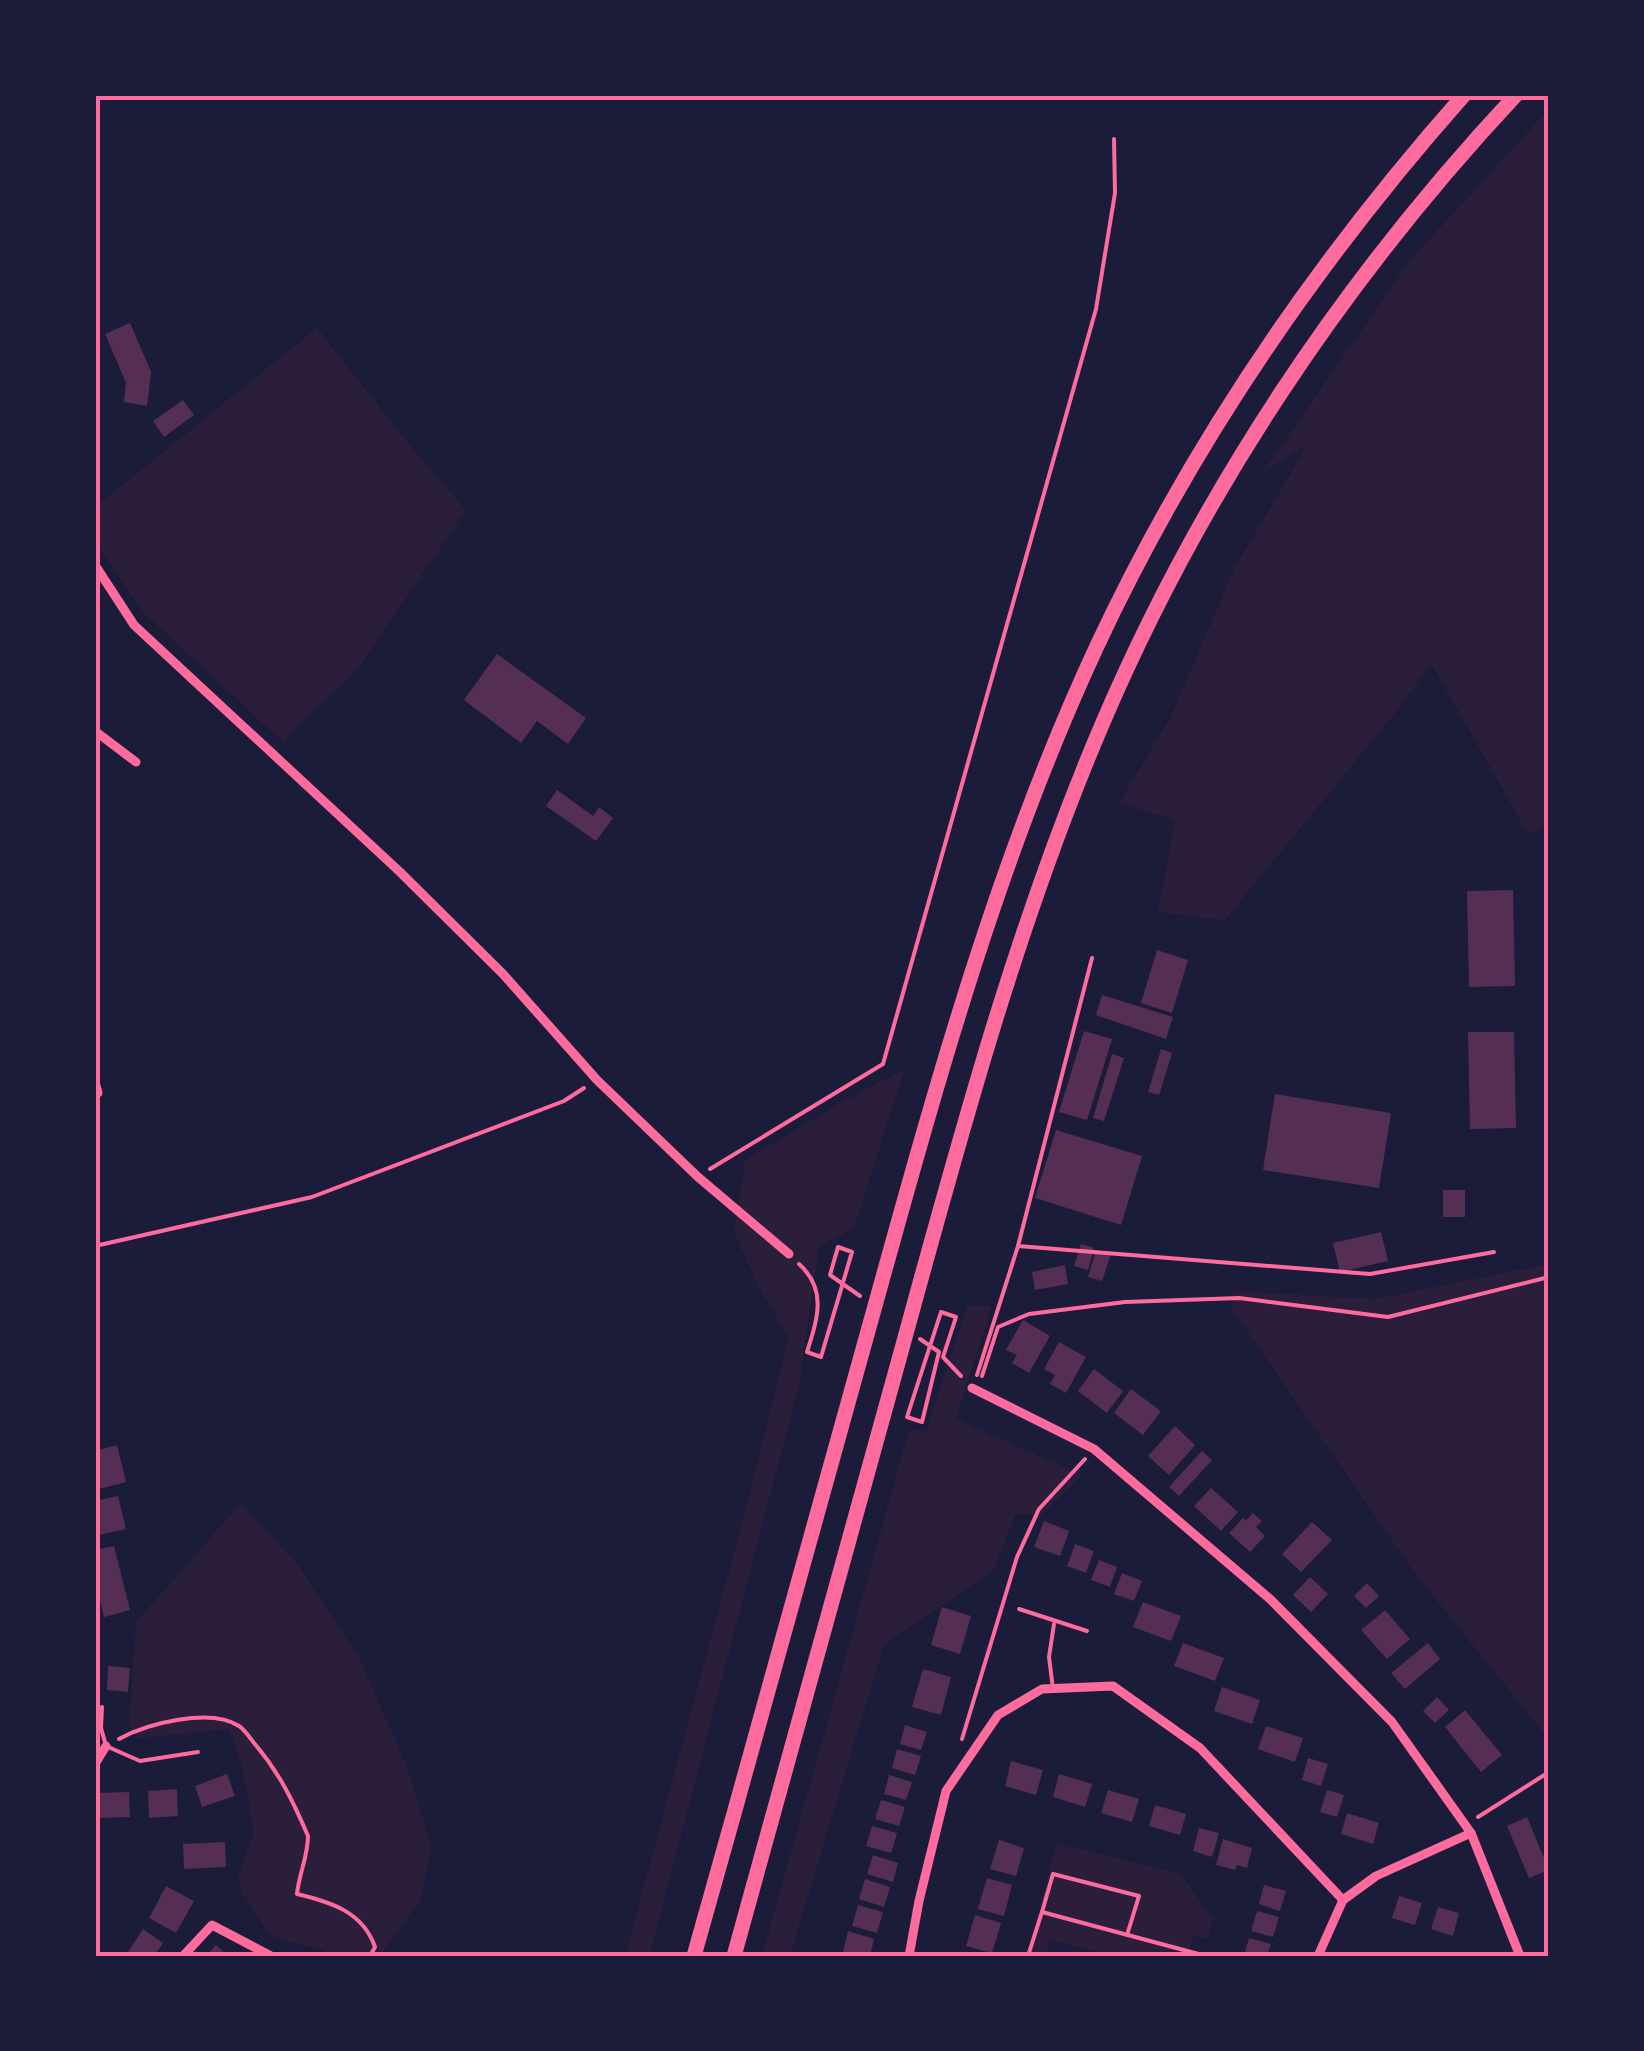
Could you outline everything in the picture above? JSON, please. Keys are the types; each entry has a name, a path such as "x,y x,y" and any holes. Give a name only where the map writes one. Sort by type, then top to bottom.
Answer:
{"highway":[{"path":"694,1956 941,1072 998,892 1052,750 1139,562 1233,399 1329,259 1464,95"},
{"path":"734,1956 980,1071 1042,879 1102,724 1200,527 1286,386 1383,250 1516,95"}],"street":[{"path":"95,565 134,625 400,872 503,974 596,1080 698,1177 789,1254"},
{"path":"95,731 136,762"},
{"path":"975,1389 1094,1449 1270,1599 1392,1722 1468,1829 1520,1956"},
{"path":"909,1956 946,1791 998,1714 1042,1689 1113,1686 1200,1748 1343,1900"},
{"path":"95,1764 106,1746"},
{"path":"1318,1956 1343,1900 1376,1876 1468,1829"},
{"path":"183,1956 212,1924 271,1956"}],"lane":[{"path":"1019,1609 1054,1623 1087,1630"},
{"path":"1053,1689 1049,1656 1054,1623"},
{"path":"102,1708 101,1728 106,1746 140,1760 198,1752"}],"path":[{"path":"698,1177 883,1064 1096,309 1115,193 1114,139"},
{"path":"975,1389 1018,1246 1092,958"},
{"path":"95,1246 312,1197 564,1101 596,1080"},
{"path":"1018,1246 1370,1274 1494,1252"},
{"path":"789,1254 811,1275 820,1310 807,1352 820,1356 852,1252 838,1247 830,1275"},
{"path":"975,1389 998,1327 1029,1314 1125,1302 1238,1298 1388,1318 1549,1277"},
{"path":"939,1352 922,1422 907,1417 941,1312 956,1316 943,1357 975,1389"},
{"path":"106,1746 141,1728 178,1721 210,1718 238,1725 278,1770 308,1836 298,1894 343,1908 368,1929 375,1947 370,1956"},
{"path":"1468,1829 1549,1772"},
{"path":"1028,1956 1052,1874 1139,1896 1127,1935"},
{"path":"1042,1912 1206,1956"}],"shaded area":[{"path":"1549,109 1549,823 1528,834 1431,663 1401,706 1225,920 1158,912 1175,820 1119,803 1170,718 1235,567 1307,445 1263,472 1411,259"},
{"path":"317,328 466,510 360,666 283,742 143,612 95,542 95,507"},
{"path":"905,1069 854,1228 819,1247 799,1385 651,1950 649,1956 625,1956 789,1337 762,1294 734,1232 745,1160"},
{"path":"1549,1264 1549,1740 1414,1572 1232,1309 1231,1291 1376,1299"},
{"path":"968,1305 992,1306 956,1419 1083,1475 1041,1515 1016,1513 994,1570 884,1645 790,1956 762,1956 909,1430 926,1431"},
{"path":"241,1503 296,1562 360,1659 407,1767 432,1847 420,1901 380,1956 326,1956 325,1951 270,1936 242,1892 238,1875 254,1833 242,1767 229,1729 138,1738 129,1724 136,1622"},
{"path":"1057,1844 1180,1873 1212,1918 1208,1938 1193,1936 1188,1956 1113,1956 1050,1940 1045,1956 1026,1956"}],"building":[{"path":"130,323 151,372 147,406 124,402 126,383 105,334"},
{"path":"183,400 194,415 164,437 153,421"},
{"path":"497,654 586,718 568,744 537,721 521,743 464,700"},
{"path":"557,790 593,816 599,807 613,818 596,841 546,806"},
{"path":"1513,890 1515,986 1469,987 1467,891"},
{"path":"1157,950 1188,960 1172,1013 1141,1003"},
{"path":"1102,995 1173,1017 1166,1039 1096,1015"},
{"path":"1084,1031 1112,1039 1087,1120 1059,1112"},
{"path":"1468,1032 1514,1032 1516,1128 1470,1129"},
{"path":"1161,1049 1172,1053 1159,1095 1148,1092"},
{"path":"1112,1054 1124,1058 1104,1121 1093,1118"},
{"path":"1275,1094 1391,1113 1379,1188 1263,1170"},
{"path":"1056,1130 1142,1156 1121,1225 1035,1198"},
{"path":"1443,1190 1465,1190 1465,1217 1443,1217"},
{"path":"1381,1232 1388,1261 1340,1272 1333,1243"},
{"path":"1081,1244 1094,1248 1088,1270 1074,1266"},
{"path":"1096,1250 1111,1254 1102,1281 1088,1277"},
{"path":"1065,1265 1068,1284 1035,1290 1032,1272"},
{"path":"1023,1320 1050,1336 1029,1373 1012,1363 1017,1355 1006,1350"},
{"path":"1059,1342 1086,1357 1066,1393 1050,1384 1055,1375 1044,1369"},
{"path":"1094,1369 1123,1391 1107,1413 1078,1391"},
{"path":"1131,1389 1161,1411 1143,1435 1114,1413"},
{"path":"1175,1426 1195,1445 1169,1475 1148,1456"},
{"path":"117,1445 126,1482 95,1490 95,1451"},
{"path":"1202,1451 1212,1460 1179,1496 1169,1487"},
{"path":"1211,1488 1238,1512 1221,1531 1194,1506"},
{"path":"118,1496 126,1529 95,1536 95,1501"},
{"path":"1253,1513 1262,1521 1256,1527 1265,1536 1250,1552 1229,1533"},
{"path":"1044,1521 1069,1531 1060,1556 1034,1547"},
{"path":"1312,1522 1332,1540 1301,1572 1282,1554"},
{"path":"1075,1544 1094,1551 1086,1573 1067,1566"},
{"path":"114,1546 130,1610 104,1617 95,1580 95,1550"},
{"path":"1099,1560 1117,1567 1110,1587 1091,1580"},
{"path":"1122,1573 1142,1581 1134,1601 1114,1594"},
{"path":"1310,1577 1328,1594 1311,1612 1293,1595"},
{"path":"1367,1583 1379,1596 1366,1608 1354,1596"},
{"path":"1143,1602 1181,1616 1171,1641 1133,1627"},
{"path":"942,1607 971,1616 960,1654 931,1645"},
{"path":"1385,1610 1410,1639 1387,1659 1361,1630"},
{"path":"1183,1643 1224,1658 1215,1681 1174,1666"},
{"path":"1428,1643 1440,1659 1405,1689 1391,1673"},
{"path":"108,1666 130,1668 128,1692 107,1690"},
{"path":"95,1667 100,1668 99,1692 95,1691"},
{"path":"923,1669 951,1677 941,1715 912,1707"},
{"path":"1222,1687 1260,1700 1252,1724 1214,1711"},
{"path":"1437,1697 1449,1710 1435,1723 1423,1711"},
{"path":"1465,1710 1502,1755 1481,1772 1445,1727"},
{"path":"905,1725 927,1732 921,1750 900,1744"},
{"path":"1266,1726 1303,1738 1295,1762 1258,1749"},
{"path":"897,1749 921,1756 915,1775 892,1768"},
{"path":"1308,1758 1328,1764 1321,1786 1302,1780"},
{"path":"1011,1761 1043,1770 1036,1795 1005,1786"},
{"path":"227,1774 235,1796 202,1807 195,1786"},
{"path":"1059,1774 1092,1784 1085,1807 1053,1797"},
{"path":"889,1775 912,1782 906,1800 884,1794"},
{"path":"177,1789 178,1816 149,1818 148,1791"},
{"path":"1108,1790 1139,1799 1132,1822 1101,1813"},
{"path":"1327,1790 1344,1795 1337,1817 1320,1812"},
{"path":"129,1792 130,1817 99,1818 98,1793"},
{"path":"881,1800 905,1807 899,1826 875,1819"},
{"path":"1155,1805 1186,1814 1180,1835 1149,1826"},
{"path":"1347,1813 1379,1823 1373,1844 1341,1834"},
{"path":"1527,1817 1549,1870 1529,1878 1507,1826"},
{"path":"872,1826 897,1833 891,1853 866,1846"},
{"path":"1199,1828 1219,1833 1212,1857 1193,1851"},
{"path":"1223,1839 1252,1848 1247,1868 1237,1865 1235,1870 1216,1865"},
{"path":"999,1840 1024,1848 1016,1876 990,1869"},
{"path":"225,1842 226,1867 184,1869 183,1844"},
{"path":"873,1855 898,1863 893,1882 867,1874"},
{"path":"987,1878 1012,1885 1004,1916 978,1909"},
{"path":"865,1879 890,1887 884,1907 859,1899"},
{"path":"1264,1885 1286,1891 1280,1911 1259,1904"},
{"path":"166,1886 194,1901 176,1933 149,1918"},
{"path":"1399,1896 1422,1903 1415,1925 1392,1918"},
{"path":"858,1905 883,1912 877,1933 852,1926"},
{"path":"1438,1907 1459,1913 1453,1936 1431,1929"},
{"path":"1257,1911 1279,1917 1273,1937 1251,1931"},
{"path":"975,1915 1001,1923 992,1953 966,1946"},
{"path":"143,1929 163,1943 154,1956 133,1956 128,1952"},
{"path":"848,1931 874,1939 870,1956 843,1952"},
{"path":"1249,1938 1271,1944 1267,1956 1244,1956"},
{"path":"216,1945 228,1956 206,1956"}]}
